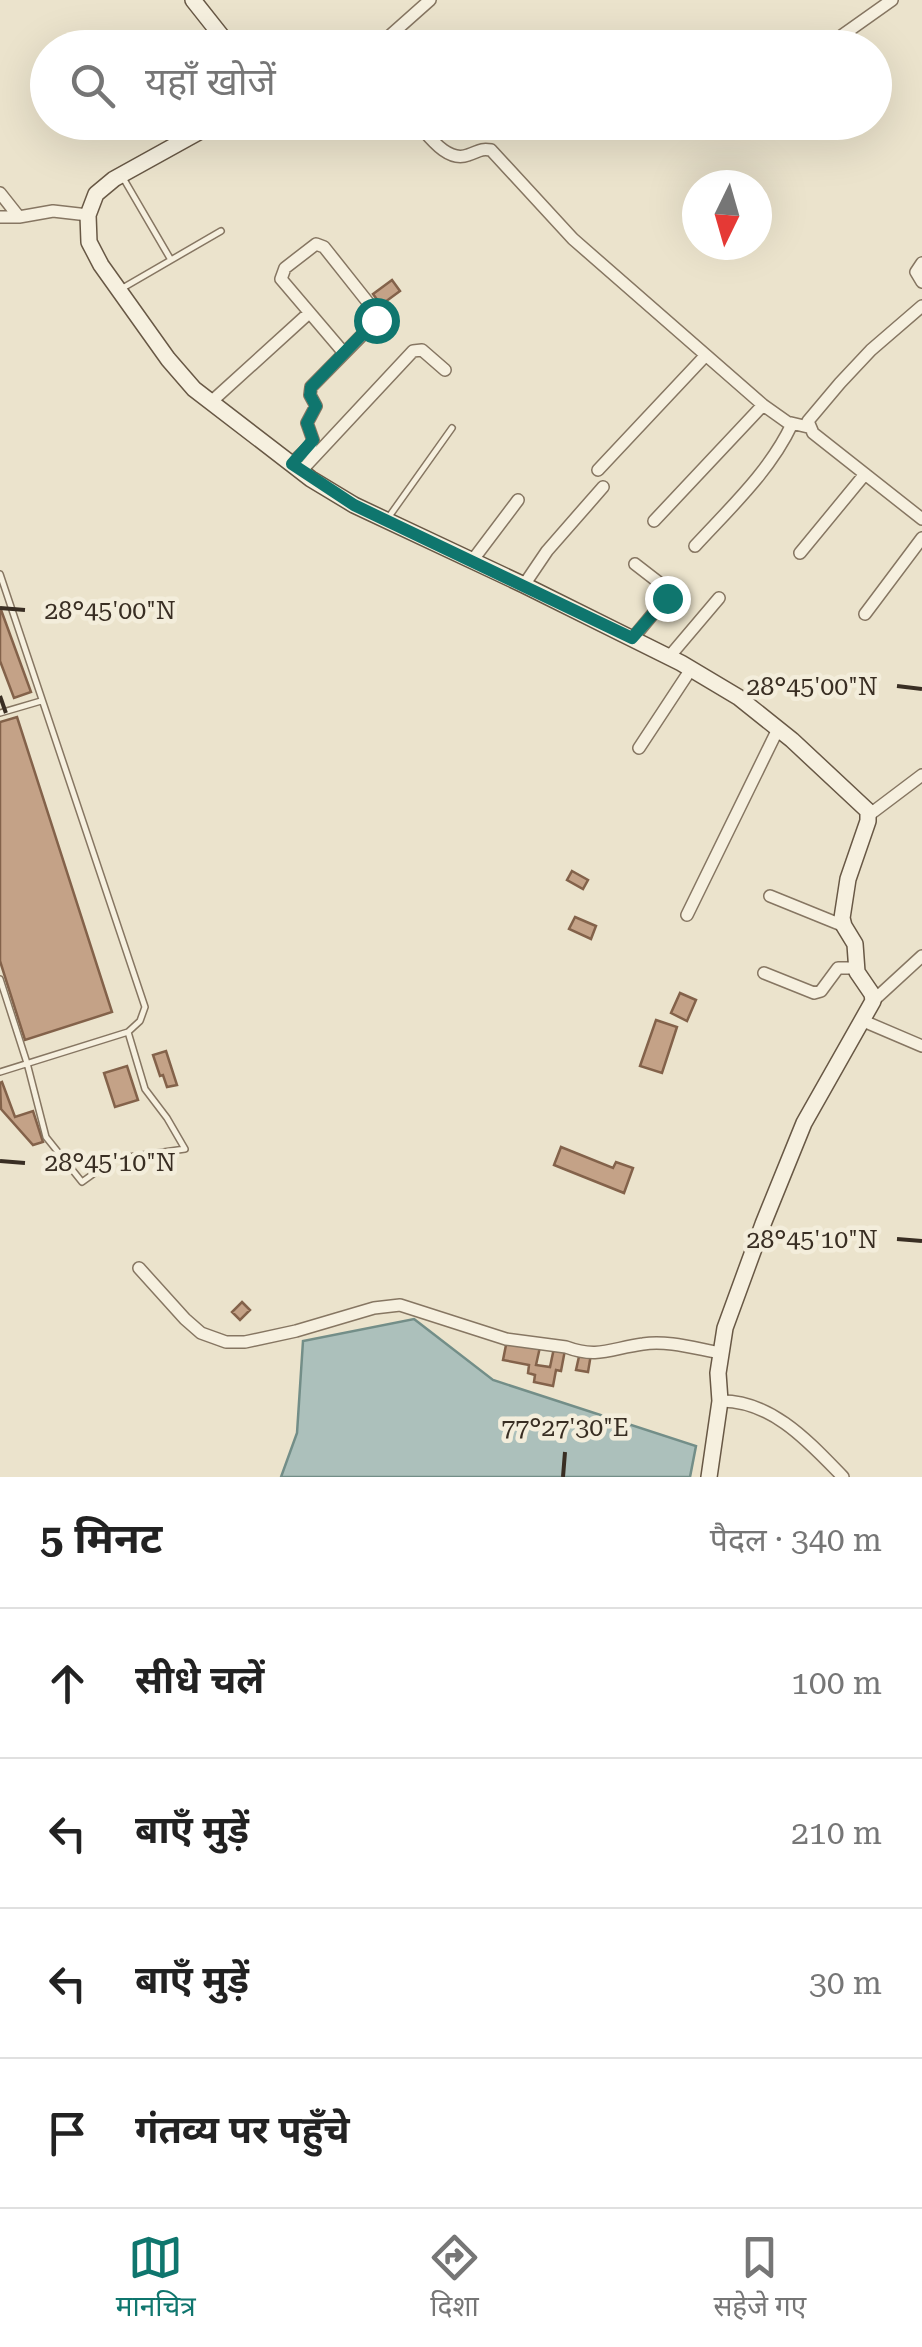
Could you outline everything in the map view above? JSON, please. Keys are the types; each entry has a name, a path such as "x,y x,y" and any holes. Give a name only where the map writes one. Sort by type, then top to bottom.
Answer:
{"street":[{"path":"193,0 217,30"},
{"path":"396,30 430,0"},
{"path":"850,30 892,0"},
{"path":"185,140 96,194 88,215 89,242 168,359 194,388 296,468 354,505 632,638 738,697 866,808 869,815"},
{"path":"434,140 457,158 491,150 573,239 762,405 778,418 808,427 922,519"},
{"path":"0,193 19,217"},
{"path":"0,217 54,211 88,215"},
{"path":"296,468 313,440 307,423 316,406 310,395 311,387 374,324 376,314 320,244 311,246 281,273 284,285 344,353"},
{"path":"922,262 916,272 922,282"},
{"path":"808,427 810,416 871,350 922,306"},
{"path":"211,402 308,313"},
{"path":"296,468 413,351 422,350 445,370"},
{"path":"598,470 706,355"},
{"path":"654,521 762,405"},
{"path":"695,546 777,454 792,424"},
{"path":"800,554 865,474"},
{"path":"524,585 546,552 602,487"},
{"path":"472,561 518,500"},
{"path":"864,614 922,538"},
{"path":"632,638 668,592 635,564"},
{"path":"669,657 719,598"},
{"path":"639,748 691,669"},
{"path":"687,915 778,729"},
{"path":"873,1001 858,976 855,944 842,918 848,880 869,815 922,774"},
{"path":"770,896 844,926"},
{"path":"709,1477 726,1328 804,1122 873,1001 916,969 922,956"},
{"path":"764,973 814,993 821,991 838,968 856,968"},
{"path":"861,1020 922,1046"},
{"path":"139,1268 200,1333 226,1342 245,1342 374,1308 400,1305 506,1338 574,1350 602,1354 645,1343 721,1352"},
{"path":"720,1401 750,1405 778,1418 843,1477"}],"lane":[{"path":"122,175 171,260"},
{"path":"119,290 221,231"},
{"path":"386,520 452,428"},
{"path":"0,574 145,1007 140,1021 128,1032 0,1072"},
{"path":"0,713 41,701"},
{"path":"0,978 46,1137 82,1182 114,1159 185,1149 145,1088 128,1032"}],"shaded area":[{"path":"414,1319 493,1380 696,1446 690,1477 281,1477 297,1433 303,1341"}],"building":[{"path":"392,280 400,291 381,305 373,294"},
{"path":"0,607 31,692 14,698 0,661"},
{"path":"17,717 112,1012 25,1040 0,961 0,722"},
{"path":"572,871 588,880 583,889 567,880"},
{"path":"575,917 596,926 591,939 569,929"},
{"path":"680,993 696,1000 687,1021 671,1013"},
{"path":"656,1020 677,1027 662,1073 640,1066"},
{"path":"166,1051 177,1085 167,1087 153,1055"},
{"path":"127,1066 138,1100 115,1107 104,1073"},
{"path":"2,1082 15,1117 33,1111 43,1142 33,1145 1,1109"},
{"path":"561,1147 613,1168 616,1162 633,1168 624,1193 554,1165"},
{"path":"242,1302 250,1310 240,1320 232,1312"},
{"path":"507,1340 540,1347 536,1365 550,1367 554,1348 565,1350 553,1386 534,1382 535,1375 528,1373 529,1365 503,1360"},
{"path":"580,1352 591,1354 588,1372 576,1370"}],"railway":[{"path":"0,696 8,719"}],"route":[{"path":"376,320 311,387 310,395 316,406 307,423 313,440 292,464 354,505 632,638 667,598"}]}
